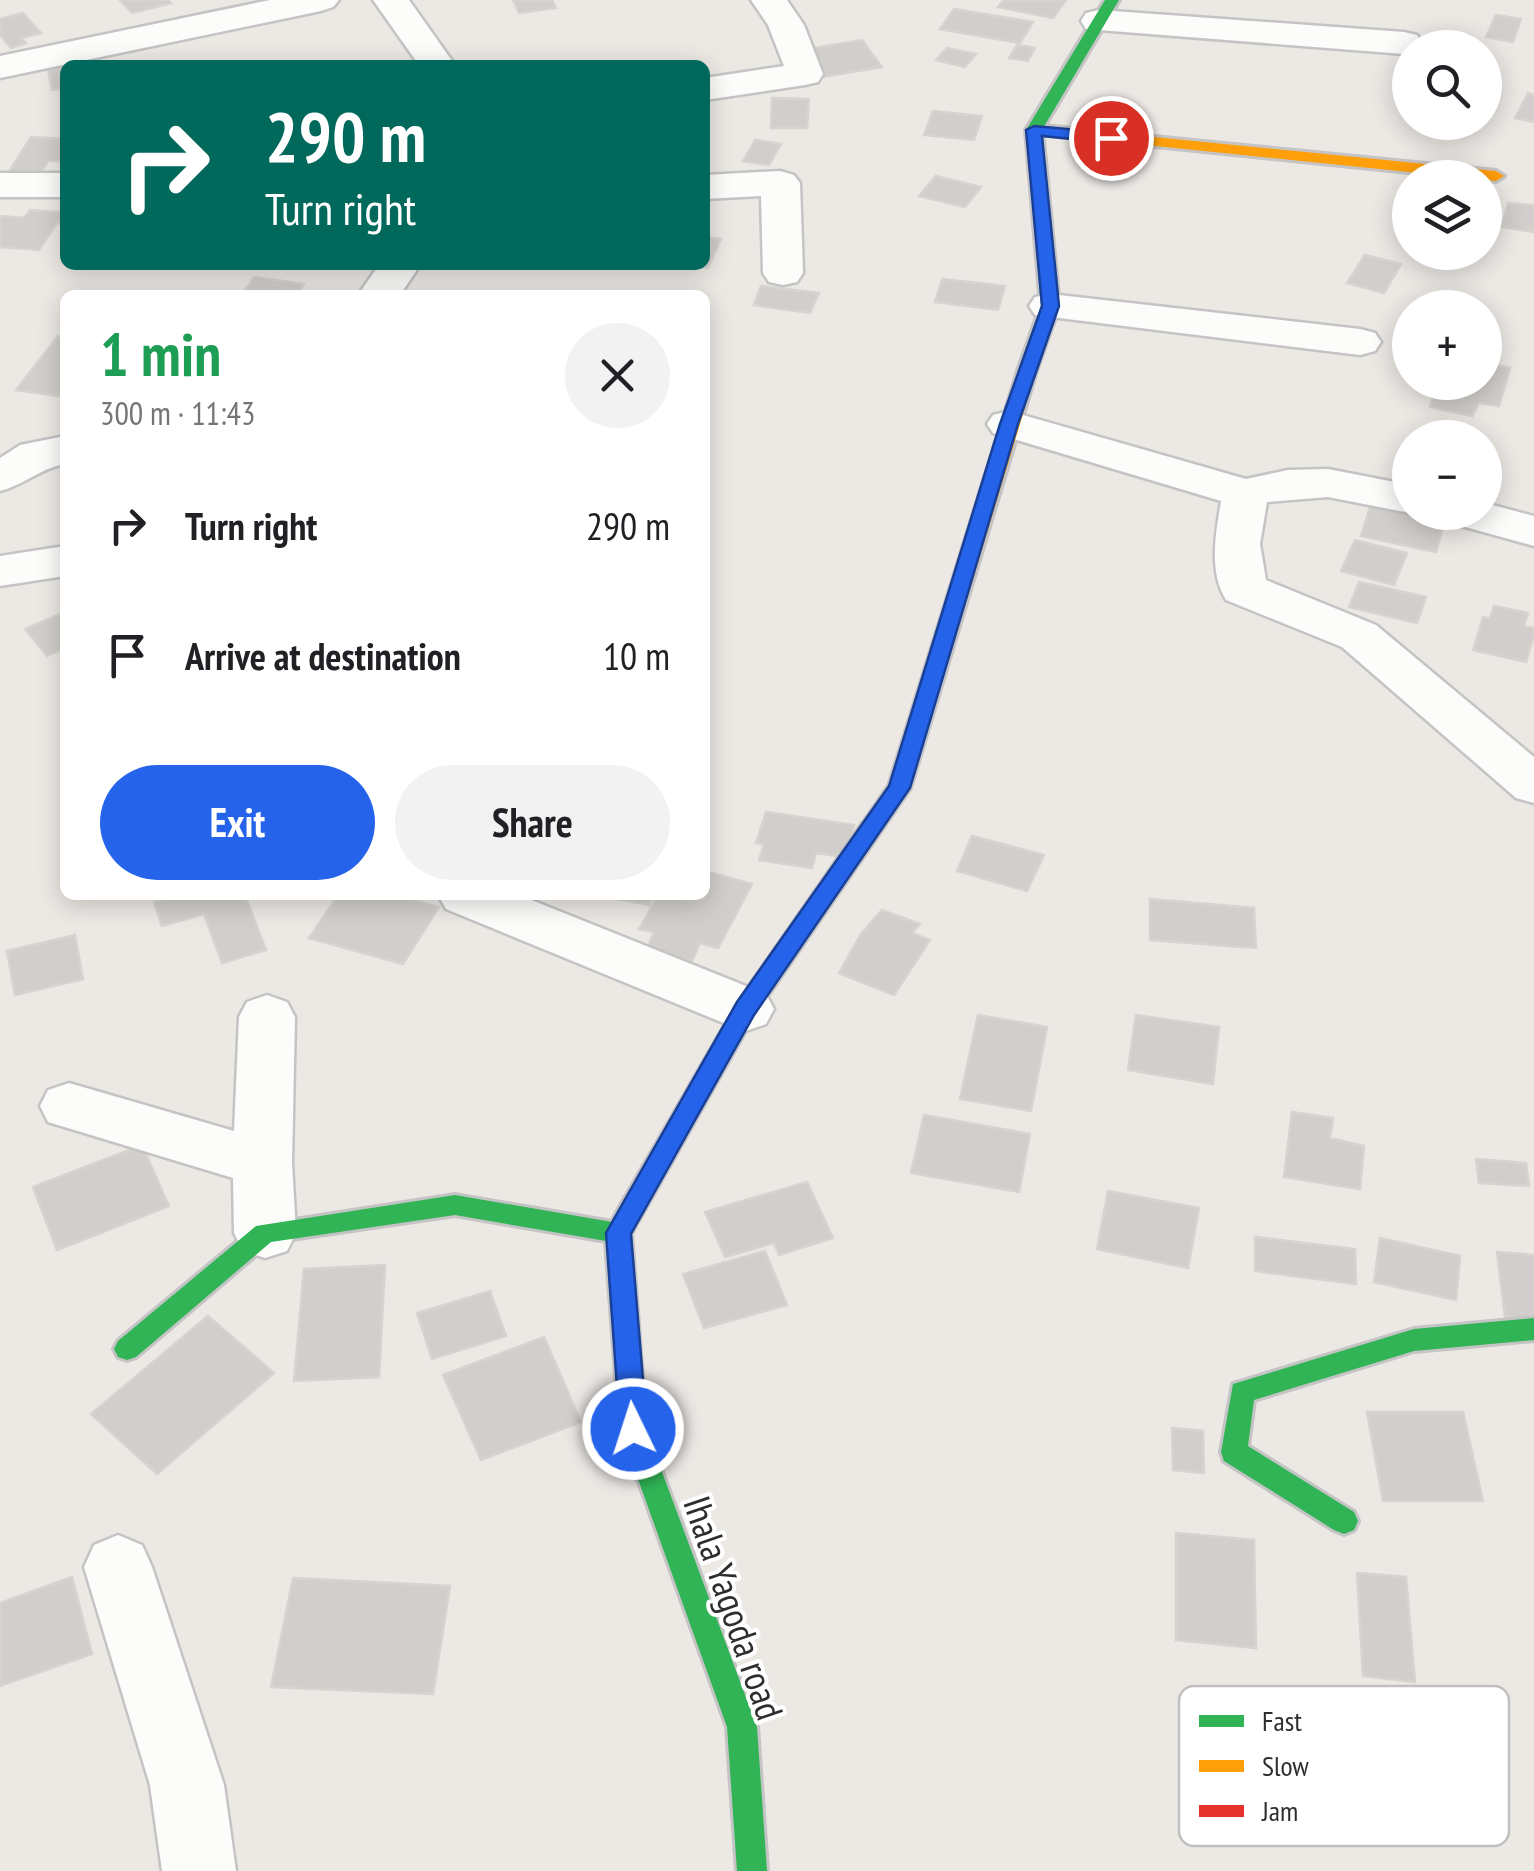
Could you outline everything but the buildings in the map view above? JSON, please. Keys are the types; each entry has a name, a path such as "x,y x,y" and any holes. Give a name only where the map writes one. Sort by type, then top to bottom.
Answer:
{"street":[{"path":"0,67 322,0"},
{"path":"391,0 433,60"},
{"path":"710,87 805,74 786,24 769,0"},
{"path":"127,1349 265,1232 456,1206 618,1233 746,1009 899,788 1009,424 1050,306 1034,130 1106,10 1392,42"},
{"path":"1034,130 1392,166"},
{"path":"710,187 780,182 782,272"},
{"path":"0,186 60,185"},
{"path":"1050,306 1360,342"},
{"path":"1009,424 1245,493 1284,482 1348,483 1392,494"},
{"path":"1245,493 1237,544 1243,589 1359,636 1534,786"},
{"path":"1502,523 1534,531"},
{"path":"0,571 60,562"},
{"path":"478,900 746,1009"},
{"path":"265,1232 262,1164 267,1017"},
{"path":"70,1106 262,1164"},
{"name":"Ihala Yagoda road","path":"618,1233 633,1429 742,1727 752,1871"},
{"path":"1344,1521 1234,1452 1242,1392 1414,1340 1534,1329"},
{"path":"118,1568 187,1785 200,1871"}],"traffic: fast":[{"path":"1028,368 1050,306 1034,130 1112,0"},
{"path":"127,1349 265,1233 455,1205 618,1233"},
{"path":"629,1214 618,1233 633,1429 742,1727 752,1871"},
{"path":"1344,1521 1234,1452 1242,1392 1414,1340 1534,1329"}],"traffic: slow":[{"path":"1034,130 1392,166"},
{"path":"871,828 899,788 1028,368"}],"traffic: jam":[{"path":"629,1214 746,1009 871,828"}],"route":[{"path":"633,1429 618,1233 746,1009 899,788 1009,424 1050,306 1034,130 1111,138"}]}
